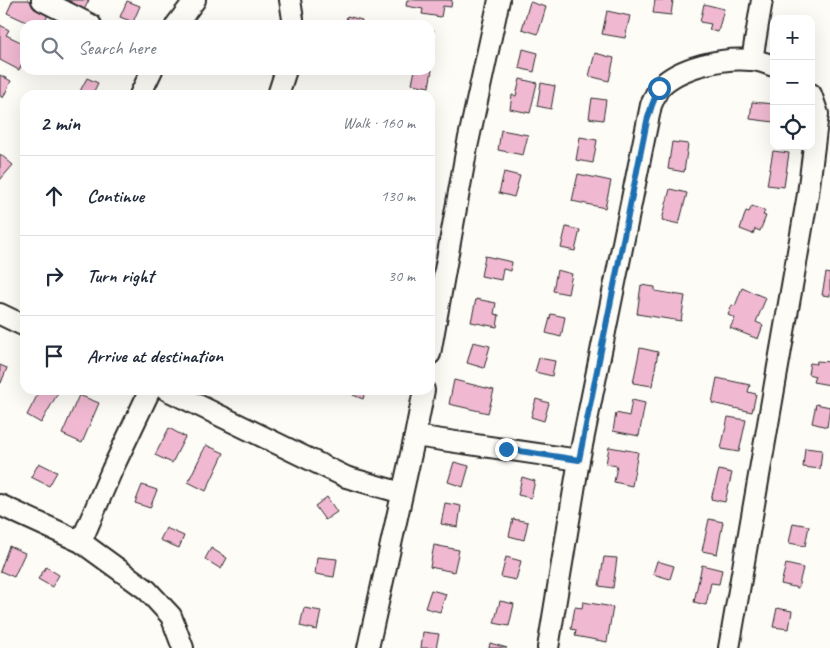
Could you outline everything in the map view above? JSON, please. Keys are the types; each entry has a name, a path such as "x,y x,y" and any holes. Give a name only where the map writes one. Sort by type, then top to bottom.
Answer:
{"street":[{"path":"42,0 81,20"},
{"path":"180,20 195,0"},
{"path":"290,0 293,20"},
{"path":"435,326 467,147 499,0"},
{"path":"752,60 762,0"},
{"path":"548,648 579,460 652,105 659,88 685,71 719,61 752,60 770,65"},
{"path":"142,90 150,75"},
{"path":"280,90 284,75"},
{"path":"729,648 808,194 818,114 815,105"},
{"path":"0,314 20,324"},
{"path":"81,542 148,395"},
{"path":"176,395 346,477 402,493"},
{"path":"368,648 423,395"},
{"path":"415,436 579,460"},
{"path":"0,505 81,542 147,590 171,616 182,648"}],"building":[{"path":"13,0 28,0 50,11 46,20 22,20 7,13"},
{"path":"59,0 89,0 83,12"},
{"path":"407,0 452,0 451,7 443,6 441,17 422,14 423,9 406,6"},
{"path":"655,0 673,0 671,15 653,13"},
{"path":"127,1 140,6 134,20 120,17"},
{"path":"530,2 546,7 538,34 522,29"},
{"path":"704,4 724,9 718,32 709,30 711,24 700,22"},
{"path":"607,11 630,16 625,38 602,34"},
{"path":"347,16 362,20 346,20"},
{"path":"0,25 9,30 6,35 20,42 20,68 19,70 0,60"},
{"path":"523,49 538,53 534,72 519,68"},
{"path":"595,53 614,58 609,81 589,76"},
{"path":"0,75 11,81 3,98 0,96"},
{"path":"414,75 431,75 429,87 412,84"},
{"path":"87,78 98,83 94,90 81,90"},
{"path":"520,79 537,83 530,113 510,109 512,95 516,96"},
{"path":"541,83 555,86 551,109 537,106"},
{"path":"592,98 606,100 603,120 589,118"},
{"path":"752,102 770,104 770,122 750,119"},
{"path":"501,130 528,135 523,155 498,150"},
{"path":"580,137 597,140 593,163 576,160"},
{"path":"672,142 688,144 684,172 668,169"},
{"path":"773,151 789,153 784,187 767,185"},
{"path":"0,154 13,165 0,180"},
{"path":"504,172 520,176 514,197 499,193"},
{"path":"578,174 611,181 605,208 572,201"},
{"path":"670,189 687,193 679,224 662,220"},
{"path":"752,206 765,211 763,215 766,216 760,231 755,229 753,234 740,229 746,211 749,212"},
{"path":"566,227 580,230 575,251 561,248"},
{"path":"485,256 512,262 511,271 503,269 501,280 481,276"},
{"path":"557,270 572,274 568,294 553,291"},
{"path":"826,273 830,274 830,296 822,295"},
{"path":"641,285 655,287 655,291 685,296 681,321 637,314"},
{"path":"742,288 766,298 756,322 763,325 758,339 730,328 735,318 728,315 732,305 735,306"},
{"path":"476,299 496,303 494,314 499,315 497,327 471,322"},
{"path":"551,314 565,317 561,337 546,333"},
{"path":"473,342 490,346 484,368 467,363"},
{"path":"640,348 658,352 652,386 633,383"},
{"path":"539,358 555,361 552,376 535,372"},
{"path":"817,361 830,362 830,385 813,382 815,376 808,374 810,363 816,364"},
{"path":"0,365 7,368 1,383 0,383"},
{"path":"717,378 750,385 748,392 756,394 752,412 712,403"},
{"path":"454,380 494,390 488,413 449,404"},
{"path":"37,395 57,395 41,423 27,415"},
{"path":"79,395 99,403 82,443 62,434"},
{"path":"353,395 364,395 363,399"},
{"path":"536,399 549,403 544,421 531,417"},
{"path":"632,400 645,403 639,436 613,431 616,413 629,416"},
{"path":"816,404 830,407 827,427 812,423"},
{"path":"728,417 746,420 739,452 721,449"},
{"path":"169,428 185,437 172,463 155,455"},
{"path":"206,445 224,453 206,491 188,482"},
{"path":"609,447 638,452 632,486 614,482 617,466 606,464"},
{"path":"805,448 822,450 820,469 803,467"},
{"path":"454,462 469,466 463,487 448,482"},
{"path":"39,463 57,472 49,486 31,477"},
{"path":"719,470 732,473 725,502 711,499"},
{"path":"522,477 535,481 531,498 518,495"},
{"path":"142,485 157,490 150,508 135,503"},
{"path":"327,497 337,512 325,520 315,506"},
{"path":"445,503 461,506 458,527 441,524"},
{"path":"513,519 528,522 524,540 509,536"},
{"path":"709,519 723,522 717,554 702,551"},
{"path":"793,523 809,526 805,546 789,543"},
{"path":"166,528 184,536 179,548 160,540"},
{"path":"434,545 459,550 454,572 430,567"},
{"path":"9,546 25,553 14,577 0,571"},
{"path":"211,548 227,558 221,569 205,559"},
{"path":"317,557 337,559 334,577 315,574"},
{"path":"506,557 521,561 516,580 501,577"},
{"path":"604,557 617,558 613,588 599,586"},
{"path":"657,561 674,566 670,579 653,574"},
{"path":"786,564 803,568 798,588 781,584"},
{"path":"702,565 722,570 719,584 711,583 706,605 694,602"},
{"path":"46,567 59,575 52,587 38,579"},
{"path":"431,590 446,594 440,612 425,608"},
{"path":"500,601 514,604 509,626 494,623"},
{"path":"583,602 613,607 607,642 575,636 576,630 571,629 575,607 582,608"},
{"path":"304,608 321,611 317,630 300,626"},
{"path":"777,608 792,611 789,629 773,627"},
{"path":"423,632 439,634 436,648 421,648"},
{"path":"490,643 507,648 489,648"}],"route":[{"path":"506,449 579,460 647,121 659,88"}]}
